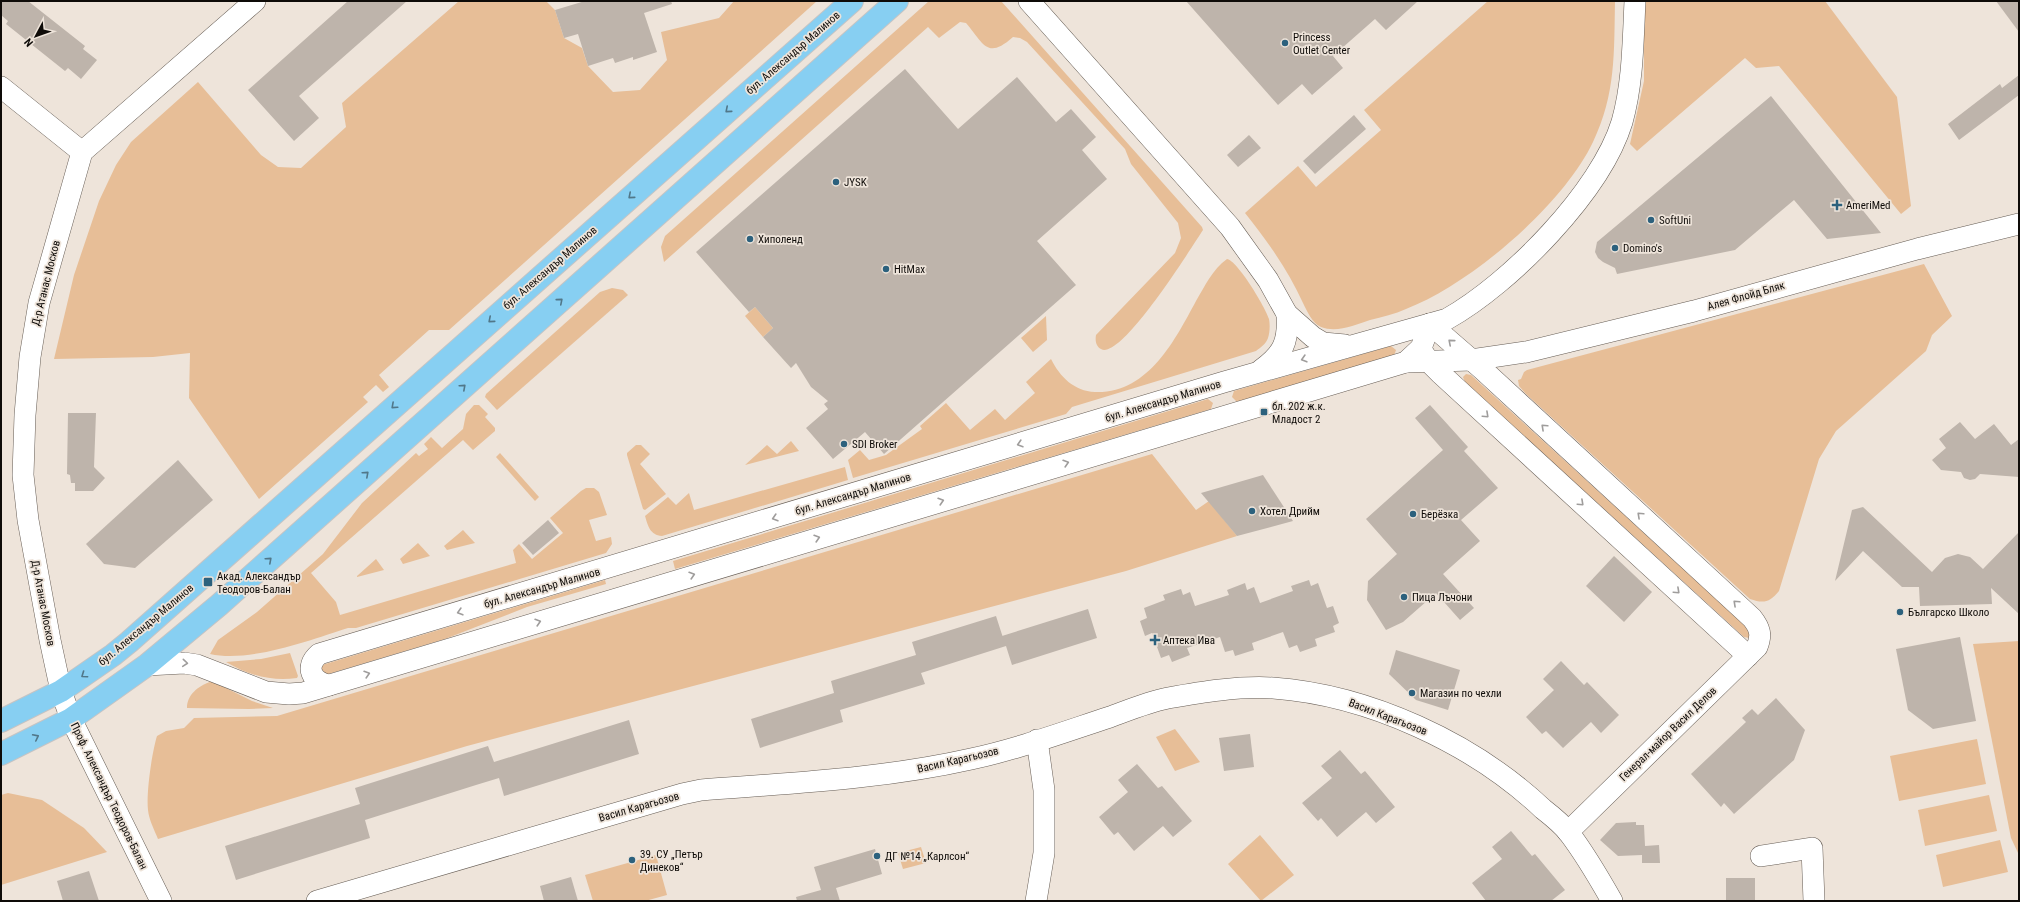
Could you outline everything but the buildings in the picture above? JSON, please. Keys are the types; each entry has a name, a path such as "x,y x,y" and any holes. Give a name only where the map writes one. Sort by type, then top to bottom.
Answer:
{"main road":[{"name":"бул. Александър Малинов","path":"1,721 61,691 113,655 201,579 433,371 852,1"},
{"path":"1,754 71,719 146,665 219,605 897,1"}],"street":[{"path":"1,87 82,152 255,1"},
{"path":"1029,1 1230,226 1268,280 1287,314 1304,331 1323,343 1355,345"},
{"name":"бул. Александър Малинов","path":"146,665 184,663 197,665 266,692 277,694 303,693 1420,345 1447,319 1461,311 1487,292 1524,259 1582,195 1607,157 1622,122 1633,62 1635,1"},
{"name":"Д-р Атанас Москов","path":"61,691 28,520 24,475 25,415 30,357 39,303 82,152"},
{"name":"Алея Флойд Бляк","path":"1457,388 1454,380 1454,372 1460,366 1471,360 1526,352 1694,311 1917,249 2019,224"},
{"path":"1259,372 1271,363 1285,345 1288,337 1287,314"},
{"path":"1386,336 1395,340 1401,346 1420,345 1471,360 1511,396"},
{"name":"бул. Александър Малинов","path":"329,685 320,683 314,678 311,667 313,659 319,654 1259,372 1386,336 1420,345"},
{"path":"1420,345 1457,388 1748,656"},
{"name":"Алея Флойд Бляк","path":"1420,345 1471,360"},
{"path":"1511,396 1507,383 1508,373 1517,359 1526,352"},
{"name":"Генерал-майор Васил Делов","path":"1511,396 1752,618 1758,625 1760,632 1760,639 1757,647 1568,832"},
{"name":"Васил Карагьозов","path":"317,901 682,794 701,790 906,772 973,759 1164,699 1222,690 1270,688 1321,693 1367,706 1452,743 1505,776 1531,797 1568,832 1612,901"},
{"name":"Проф. Александър Теодоров-Балан","path":"61,691 71,719 161,901"},
{"path":"1036,901 1044,853 1044,790 1037,740"},
{"path":"1761,856 1812,848 1814,901"}],"shaded area":[{"path":"459,1 546,1 555,10 564,38 582,48 588,66 613,92 640,90 667,60 661,32 719,18 734,1 817,1 449,330 429,330 379,375 389,387 383,392 376,385 363,397 368,402 259,499 189,398 190,353 153,357 54,359 74,275 99,201 116,165 131,142 198,82 261,155 278,167 301,168 346,127 342,103"},
{"path":"929,1 1001,1 1202,227 1203,230 1155,301 1124,338 1111,348 1099,348 1096,343 1096,335 1175,253 1181,238 1178,223 1131,164 1125,149 1027,42 1020,38 1013,37 1004,44 991,48 982,43 966,23 960,22 939,38 928,27 664,262 661,247 665,236"},
{"path":"1488,1 1615,1 1614,56 1610,90 1601,124 1593,142 1579,166 1538,216 1513,240 1486,262 1431,297 1406,309 1346,328 1327,329 1321,327 1315,323 1306,310 1284,268 1270,246 1245,213 1298,166 1316,187 1381,130 1364,110"},
{"path":"1644,1 1825,1 1897,97 1911,206 1901,214 1779,66 1756,68 1745,58 1637,151 1630,144 1644,81"},
{"path":"1227,259 1232,261 1244,276 1257,295 1269,319 1270,328 1268,338 1265,344 1256,351 1072,407 1066,414 853,478 848,460 860,450 869,460 886,455 922,429 920,426 946,403 970,430 995,409 1005,420 1035,393 1026,382 1051,359 1059,372 1068,382 1087,391 1095,392 1114,390 1130,384 1145,374 1158,362 1179,332 1209,278"},
{"path":"1924,264 1952,316 1932,335 1926,351 1836,431 1819,459 1779,591 1770,600 1763,602 1750,599 1519,386 1518,380 1521,379 1524,372 1527,370"},
{"path":"612,288 623,290 628,295 497,410 485,397 486,394 600,292"},
{"path":"755,307 773,328 763,337 745,316"},
{"path":"1046,316 1047,340 1033,352 1021,338"},
{"path":"1391,346 1396,350 1394,356 1237,402 1232,397 1234,391"},
{"path":"1466,374 1471,375 1749,629 1749,638 1744,637 1465,382 1463,377"},
{"path":"1208,399 1213,403 1211,409 675,569 673,561"},
{"path":"474,405 479,405 488,414 485,417 495,428 495,431 473,450 463,440 311,573 336,602 340,615 516,563 513,550 519,544 532,559 563,533 550,518 586,488 594,488 599,492 607,515 589,520 596,541 611,537 612,544 606,553 356,628 348,628 280,649 243,655 226,656 210,654 218,640 257,612 323,554 362,503 416,453 419,456 428,449 424,444 431,437 442,448 463,429 466,414"},
{"path":"791,441 799,451 745,465 767,445 777,454"},
{"path":"636,445 641,445 650,454 640,464 666,494 645,510 643,509 627,455 627,453"},
{"path":"500,453 539,497 535,501 496,457"},
{"path":"1152,454 1196,510 1209,501 1237,536 1126,571 467,746 158,839 151,821 148,810 148,794 151,762 157,736 166,731 184,728 194,718 277,716"},
{"path":"845,467 848,480 662,536 652,532 645,516 668,497 676,505 689,493 694,510"},
{"path":"463,530 475,543 447,550 444,546"},
{"path":"418,543 430,556 403,564 400,559"},
{"path":"376,559 384,570 357,577 357,576"},
{"path":"605,580 606,584 527,607 445,639 325,675 319,667 322,665"},
{"path":"2019,641 2019,855 2011,838 1973,644"},
{"path":"290,653 298,676 297,678 278,679 260,676 243,671 226,662 261,659"},
{"path":"214,682 252,701 273,708 187,708 187,703 191,695 201,686"},
{"path":"1175,729 1200,762 1175,771 1156,737"},
{"path":"1977,739 1986,784 1899,801 1890,756"},
{"path":"8,793 42,800 84,828 107,852 1,885 1,795"},
{"path":"1989,795 1997,831 1925,846 1918,810"},
{"path":"1260,835 1294,875 1261,901 1228,864"},
{"path":"2000,840 2008,872 1943,887 1936,855"},
{"path":"921,847 926,863 903,869 898,853"},
{"path":"656,855 667,895 645,901 593,901 585,875"}],"place":[{"name":"Princess Outlet Center","path":"1285,43"},
{"name":"JYSK","path":"836,182"},
{"name":"AmeriMed","path":"1837,205"},
{"name":"SoftUni","path":"1651,220"},
{"name":"Хиполенд","path":"750,239"},
{"name":"Domino's","path":"1615,248"},
{"name":"HitMax","path":"886,269"},
{"name":"бл. 202 ж.к. Младост 2","path":"1264,412"},
{"name":"SDI Broker","path":"844,444"},
{"name":"Хотел Дрийм","path":"1252,511"},
{"name":"Берёзка","path":"1413,514"},
{"name":"Акад. Александър Теодоров-Балан","path":"208,582"},
{"name":"Пица Лъчони","path":"1404,597"},
{"name":"Българско Школо","path":"1900,612"},
{"name":"Аптека Ива","path":"1155,640"},
{"name":"Магазин по чехли","path":"1412,693"},
{"name":"ДГ №14 „Карлсон“","path":"877,856"},
{"name":"39. СУ „Петър Динеков“","path":"632,860"}]}
